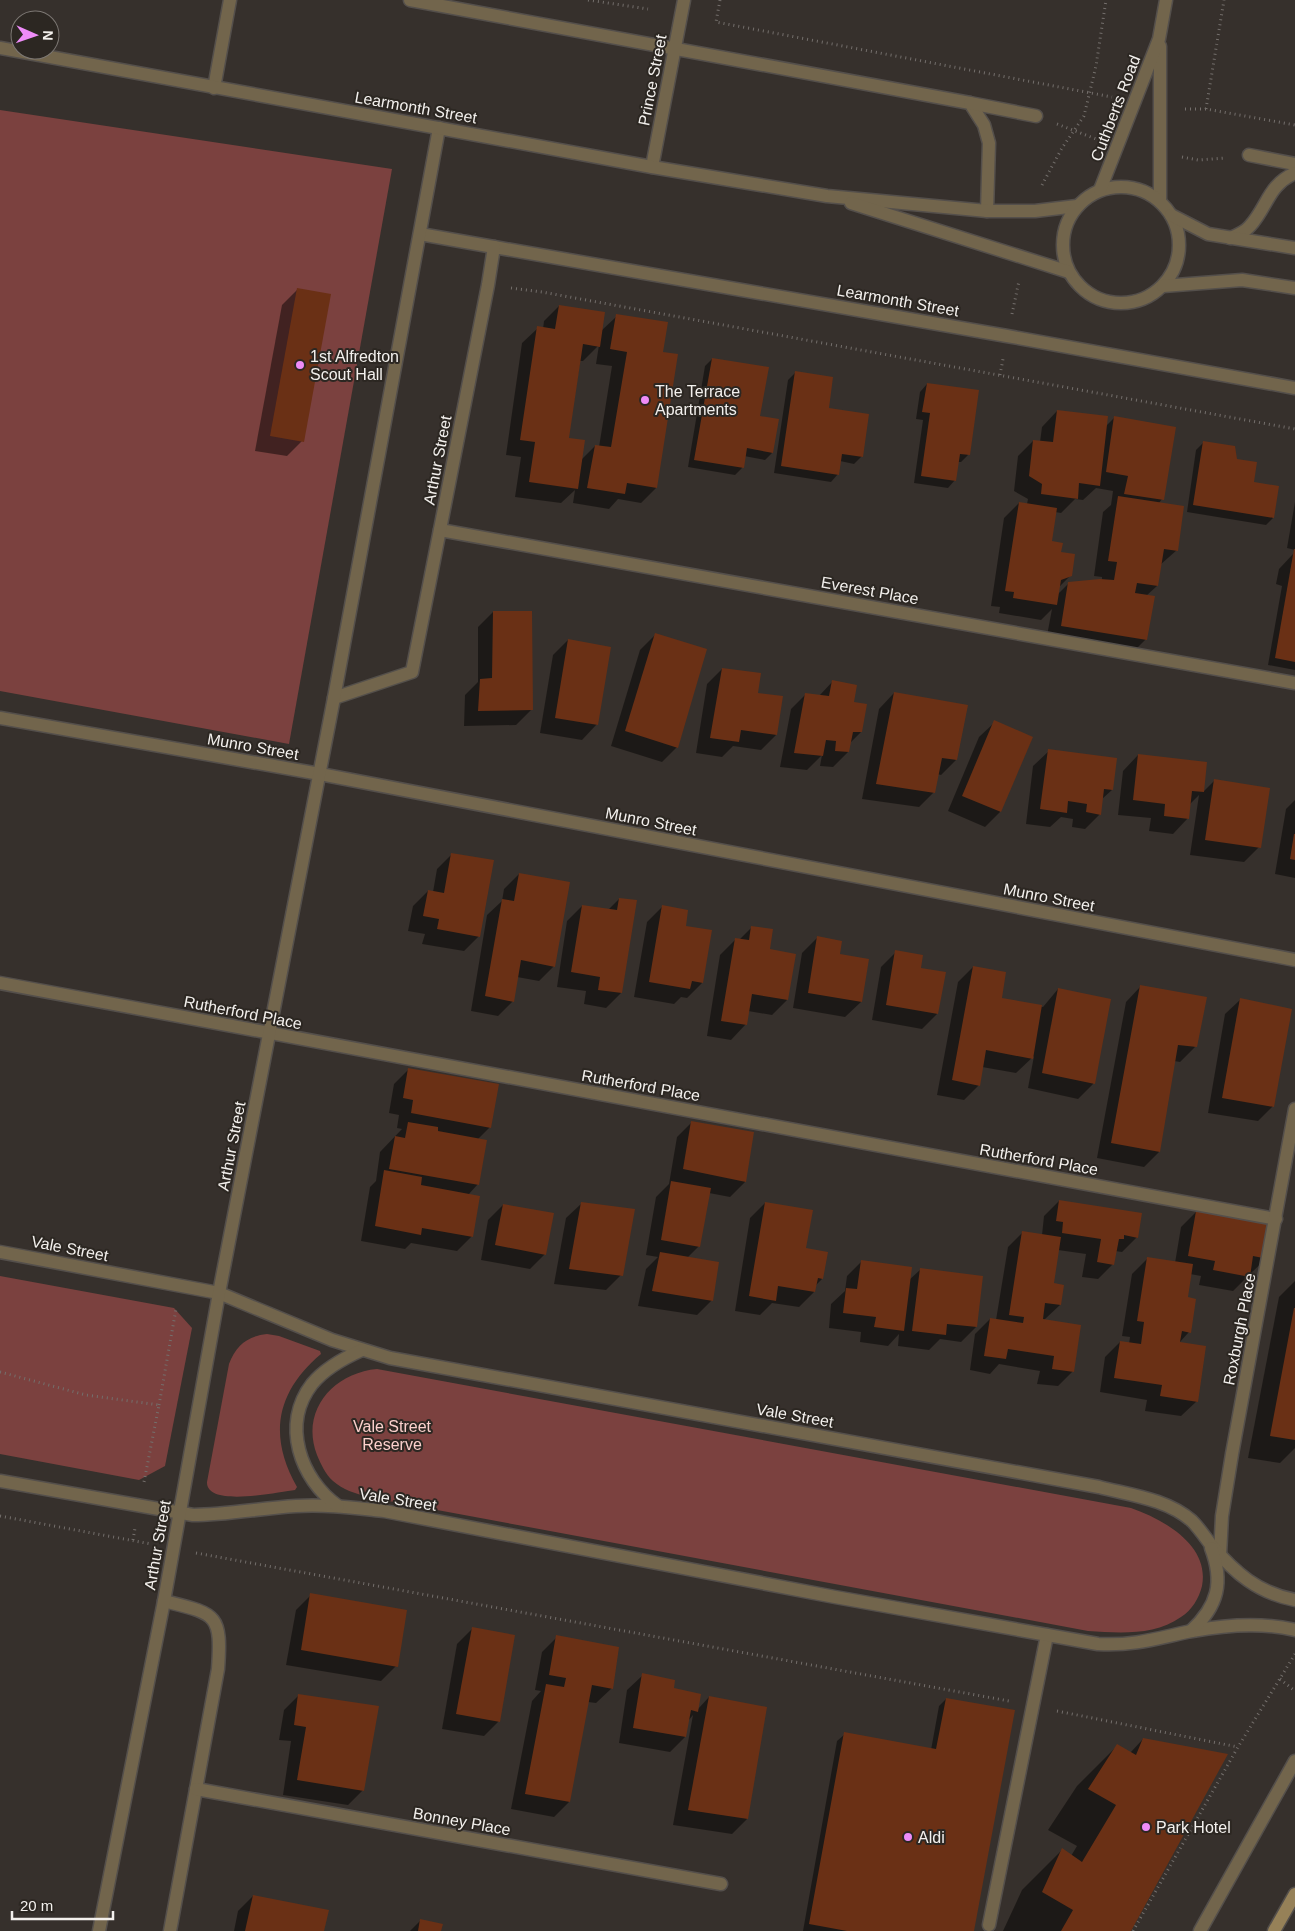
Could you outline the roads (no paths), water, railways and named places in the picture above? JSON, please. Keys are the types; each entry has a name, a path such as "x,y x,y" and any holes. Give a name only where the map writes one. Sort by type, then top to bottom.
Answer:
{"main road":[{"path":"1274,1931 1295,1894"}],"street":[{"path":"214,88 230,0"},
{"path":"410,0 1036,116"},
{"name":"Prince Street","path":"652,167 684,0"},
{"name":"Cuthberts Road","path":"1100,190 1159,39 1166,0"},
{"name":"Cuthberts Road","path":"1159,39 1161,108 1160,201"},
{"name":"Learmonth Street","path":"0,48 652,167 827,196 987,211 1035,211 1077,206"},
{"path":"970,103 984,125 989,143 987,211"},
{"name":"Arthur Street","path":"99,1931 164,1601 219,1293 320,774 439,128"},
{"path":"1249,155 1295,164"},
{"path":"1230,238 1249,227 1274,188 1282,180 1295,173"},
{"path":"1116,186 1132,187 1147,192 1160,201 1171,215 1178,229 1178,260 1172,274 1163,286 1148,297 1130,302 1112,303 1095,297 1080,286 1069,272 1064,255 1063,238 1068,221 1077,206 1100,190 1116,186"},
{"name":"Learmonth Street","path":"827,196 1069,272"},
{"path":"1171,215 1208,234 1295,248"},
{"path":"420,234 494,247"},
{"name":"Learmonth Street","path":"494,247 998,334 1295,388"},
{"name":"Arthur Street","path":"334,698 412,672 494,247"},
{"path":"1163,286 1242,280 1295,288"},
{"name":"Everest Place","path":"440,530 1295,683"},
{"name":"Munro Street","path":"0,718 320,774 1295,960"},
{"name":"Rutherford Place","path":"0,983 1276,1219"},
{"name":"Roxburgh Place","path":"1220,1555 1222,1516 1232,1454 1295,1109"},
{"name":"Vale Street","path":"0,1252 219,1293 307,1330 390,1358 1099,1487 1164,1504 1192,1522 1236,1572 1255,1586 1276,1596 1295,1600"},
{"name":"Vale Street","path":"338,1506 325,1496 306,1470 297,1446 297,1424 300,1407 306,1392 318,1377 340,1360 362,1350"},
{"name":"Vale Street","path":"0,1481 179,1514 207,1515 282,1506 338,1506 413,1516 835,1597 1098,1644 1125,1645 1191,1632 1261,1625 1295,1630"},
{"name":"Vale Street","path":"1191,1632 1211,1609 1216,1592 1218,1574 1208,1541"},
{"name":"Arthur Street","path":"164,1601 208,1615 216,1623 220,1639 218,1669 170,1931"},
{"path":"989,1925 1047,1635"},
{"path":"1200,1931 1295,1761"},
{"path":"1280,1788 1295,1788"},
{"name":"Bonney Place","path":"196,1789 721,1884"}],"place":[{"name":"1st Alfredton Scout Hall","path":"300,365"},
{"name":"The Terrace Apartments","path":"645,400"},
{"name":"Park Hotel","path":"1146,1827"},
{"name":"Aldi","path":"908,1837"}],"park label":[{"name":"Vale Street Reserve","path":"392,1435"}]}
